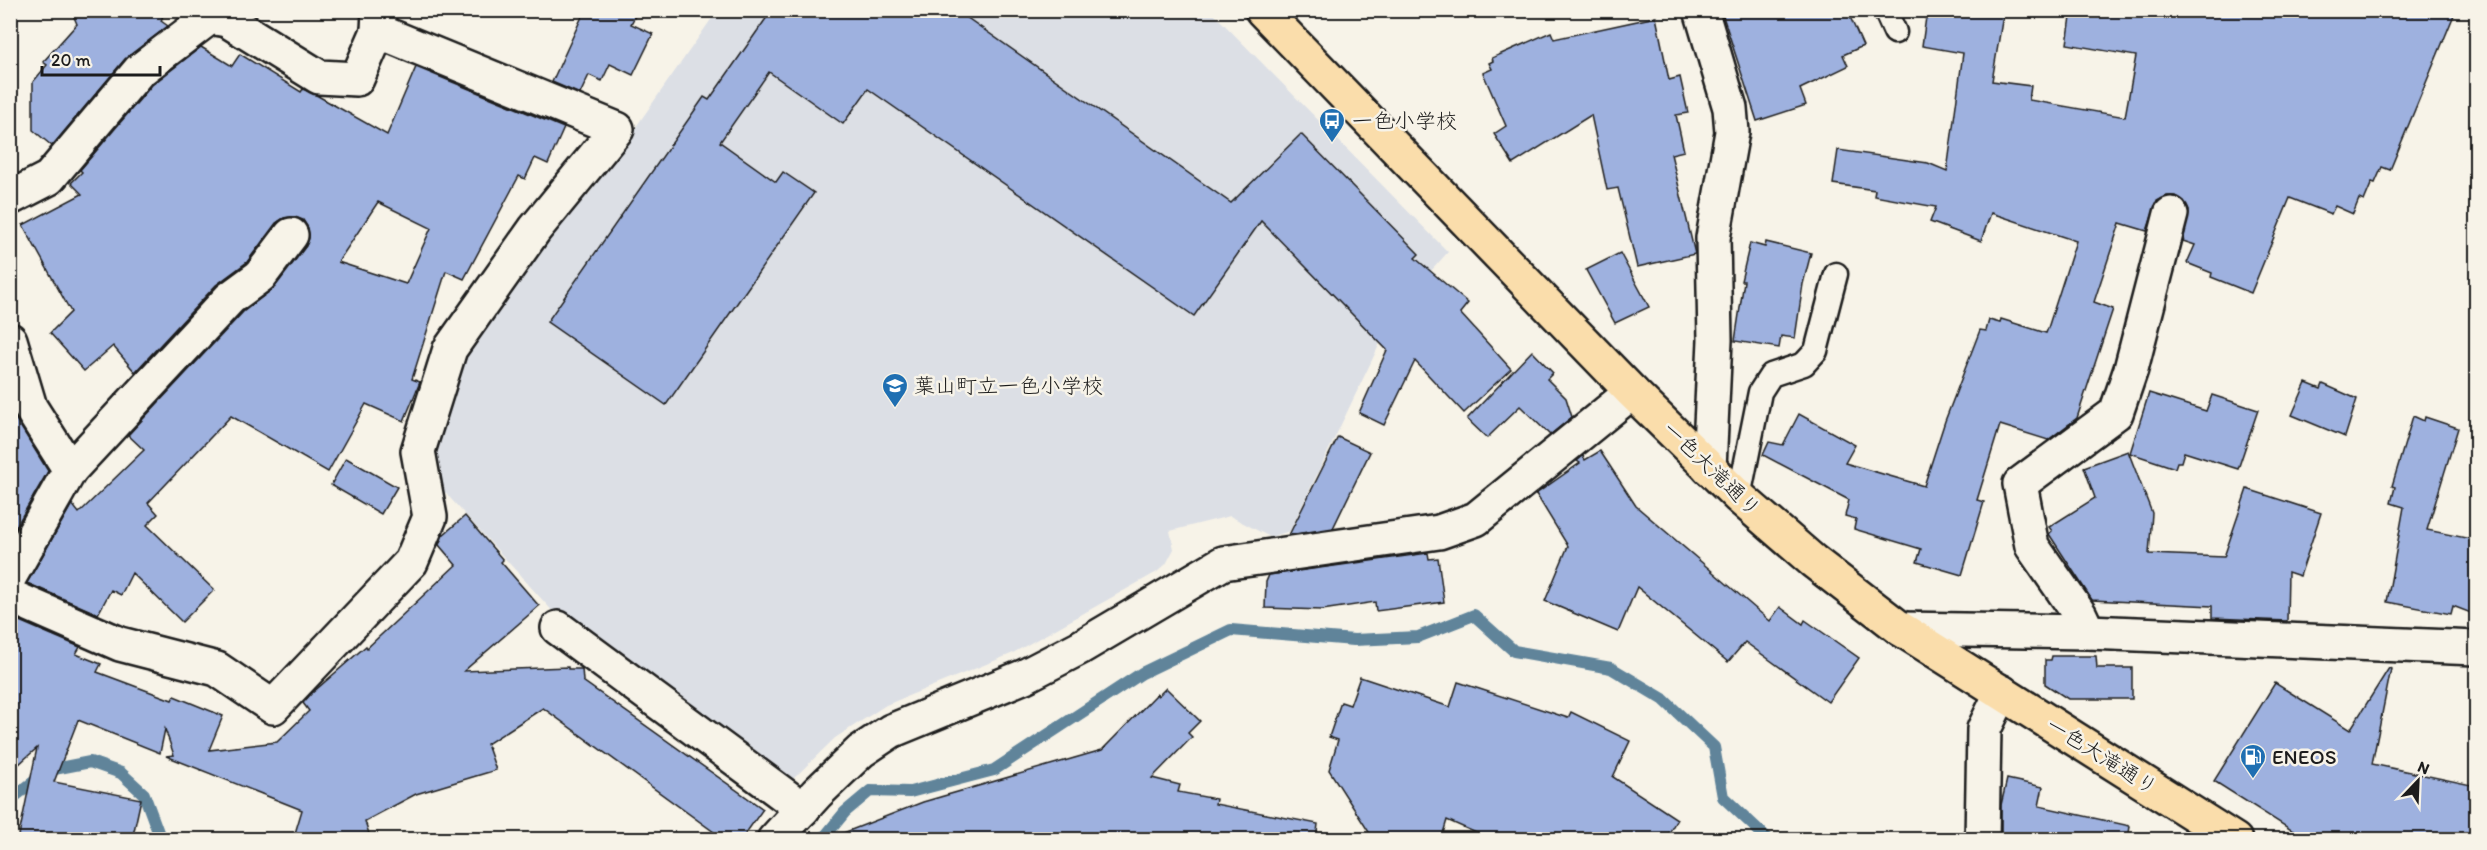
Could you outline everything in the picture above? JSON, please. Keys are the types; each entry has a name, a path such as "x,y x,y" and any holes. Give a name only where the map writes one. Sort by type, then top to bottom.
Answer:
{"main road":[{"name":"一色大滝通り","path":"1262,10 1632,392 1739,497 1813,561 1901,629 2235,840"}],"street":[{"path":"1701,10 1730,108 1732,132 1713,238 1715,340 1709,468"},
{"path":"10,198 49,178 139,71 191,20 210,16 227,20 319,77 357,79 379,21 617,129 535,229 450,349 418,451 430,517 411,562 273,707 217,669 120,644 10,596"},
{"path":"2088,632 2080,615 2032,546 2020,484 2116,412 2131,369 2171,214"},
{"path":"10,576 70,470 230,297 260,276 291,235"},
{"path":"10,340 30,407 70,470"},
{"path":"774,840 861,751 891,731 1025,676 1079,648 1223,563 1439,532 1476,519 1632,392"},
{"path":"558,628 803,809"},
{"path":"1901,629 2088,632 2476,648"},
{"path":"1983,840 1984,729 2002,692"}],"lane":[{"path":"1885,10 1895,32"},
{"path":"1739,497 1760,392 1771,375 1804,364 1816,351 1836,274"}],"shaded area":[{"name":"葉山町立一色小学校","path":"717,11 1211,11 1448,252 1396,310 1290,531 1270,537 1230,516 1170,531 1174,549 1166,564 1157,572 1011,654 886,705 835,738 788,784 557,616 422,467 462,350 578,187 589,194"}],"building":[{"path":"71,10 165,10 161,21 168,26 125,59 52,146 33,130 33,82 47,65 43,62 77,24"},
{"path":"585,10 638,10 631,24 653,34 633,75 610,64 602,81 589,75 580,94 552,82"},
{"path":"772,10 956,10 1231,203 1301,134 1419,254 1415,258 1468,303 1460,313 1511,369 1464,413 1415,361 1384,425 1359,413 1387,350 1261,221 1194,316 868,89 843,124 769,72 720,142 776,182 783,172 814,193 666,405 547,322 704,97 709,100"},
{"path":"1721,10 1847,10 1863,46 1843,55 1848,66 1800,89 1806,105 1757,121"},
{"path":"1927,10 1975,10 2003,15 1992,81 2031,86 2029,100 2125,117 2136,56 2067,44 2072,10 2456,10 2390,170 2382,167 2375,183 2372,182 2364,201 2359,199 2353,214 2335,206 2331,214 2290,198 2251,293 2211,277 2212,273 2187,263 2195,245 2183,241 2189,210 2184,201 2176,196 2167,196 2157,201 2147,231 2120,223 2094,302 2113,309 2077,418 2048,440 2000,425 1977,500 1984,502 1962,575 1917,562 1921,549 1854,529 1856,519 1845,516 1849,500 1763,455 1769,442 1783,445 1799,414 1855,445 1845,463 1924,486 1945,421 1980,330 1986,331 1989,320 2000,323 2001,319 2046,333 2048,328 2076,241 1991,213 1981,241 1930,222 1936,207 1874,196 1875,190 1833,184 1838,150 1928,163 1947,171 1963,53 1922,46"},
{"path":"1656,17 1669,80 1680,77 1688,113 1676,115 1684,151 1671,154 1695,254 1637,267 1618,188 1607,190 1591,115 1513,164 1494,134 1506,126 1483,73 1492,69 1489,63 1493,61 1492,58 1551,32 1554,39"},
{"path":"201,47 232,66 240,54 301,92 303,89 318,96 387,135 416,67 564,128 548,164 535,158 525,179 519,176 464,279 446,271 412,379 420,382 404,421 366,404 328,472 231,416 148,503 158,514 147,525 214,590 182,622 132,573 121,595 111,590 98,614 27,583 72,504 79,513 144,450 128,435 243,312 275,287 306,246 309,238 308,228 303,220 294,217 284,218 276,223 247,262 216,285 135,372 113,346 84,371 50,333 71,312 23,225 82,194 71,183 152,85","holes":["378,202 431,228 406,284 338,262"]},
{"path":"1766,242 1811,253 1803,284 1795,338 1781,336 1779,348 1735,341 1744,281 1741,281 1750,243 1765,247"},
{"path":"1620,253 1649,307 1615,323 1586,270"},
{"path":"1532,351 1553,373 1547,379 1566,398 1572,417 1550,435 1520,406 1487,438 1467,419"},
{"path":"2306,383 2321,389 2323,384 2357,399 2345,437 2292,415"},
{"path":"2149,393 2206,411 2212,395 2258,410 2238,469 2184,452 2181,462 2177,462 2175,468 2130,453"},
{"path":"10,409 48,471 10,537"},
{"path":"2413,416 2424,421 2425,417 2458,428 2427,530 2476,540 2476,615 2453,606 2451,614 2387,602 2404,507 2391,503 2395,487 2392,486"},
{"path":"1338,437 1370,452 1333,528 1289,535"},
{"path":"1600,451 1636,506 1770,621 1780,607 1803,624 1805,620 1859,658 1828,702 1745,642 1728,662 1637,587 1618,632 1545,601 1568,546 1536,494 1580,463 1577,461 1583,456 1585,460"},
{"path":"2128,451 2152,513 2149,554 2224,557 2247,489 2321,513 2300,576 2288,572 2287,621 2212,618 2212,606 2092,600 2049,534 2052,531 2049,527 2095,498 2084,467"},
{"path":"346,458 397,487 381,514 331,485"},
{"path":"465,516 539,606 464,671 568,667 568,669 582,669 583,681 763,809 741,840 725,840 543,708 487,744 496,770 416,794 365,821 371,840 293,840 302,810 166,756 174,755 165,729 160,753 78,720 54,782 141,799 132,840 18,840 37,748 10,772 10,617 80,647 76,654 101,664 97,672 172,700 174,696 223,716 209,750 277,742 309,711 303,703 311,694 366,646 367,648 456,565 439,545 443,535"},
{"path":"1428,553 1429,559 1438,558 1444,602 1376,611 1375,602 1322,610 1265,608 1266,582 1269,575"},
{"path":"2052,656 2096,656 2097,668 2132,668 2132,699 2068,699 2045,684 2045,660 2051,660"},
{"path":"2389,668 2391,669 2372,764 2476,786 2476,840 2307,840 2214,781 2275,683 2350,730"},
{"path":"1360,677 1450,707 1458,682 1568,718 1571,712 1630,741 1613,777 1677,819 1665,840 1492,840 1447,820 1441,840 1374,840 1329,770 1338,740 1329,737 1341,702 1350,705"},
{"path":"1166,688 1200,721 1188,733 1192,737 1152,778 1180,785 1178,792 1216,799 1215,804 1318,824 1316,840 833,840 833,837 923,802 1102,750 1157,694 1158,696"},
{"path":"2007,779 2043,787 2039,806 2130,826 2128,840 2001,840 2001,805"}],"waterway":[{"path":"822,840 845,812 870,791 910,792 994,770 1142,673 1231,630 1354,640 1418,637 1474,615 1514,651 1611,668 1663,699 1714,747 1723,797 1769,840"},
{"path":"10,800 49,770 90,762 121,773 144,794 161,840"}],"place":[{"name":"一色小学校","path":"1332,144"},
{"name":"葉山町立一色小学校","path":"895,409"},
{"name":"ENEOS","path":"2253,780"}]}
